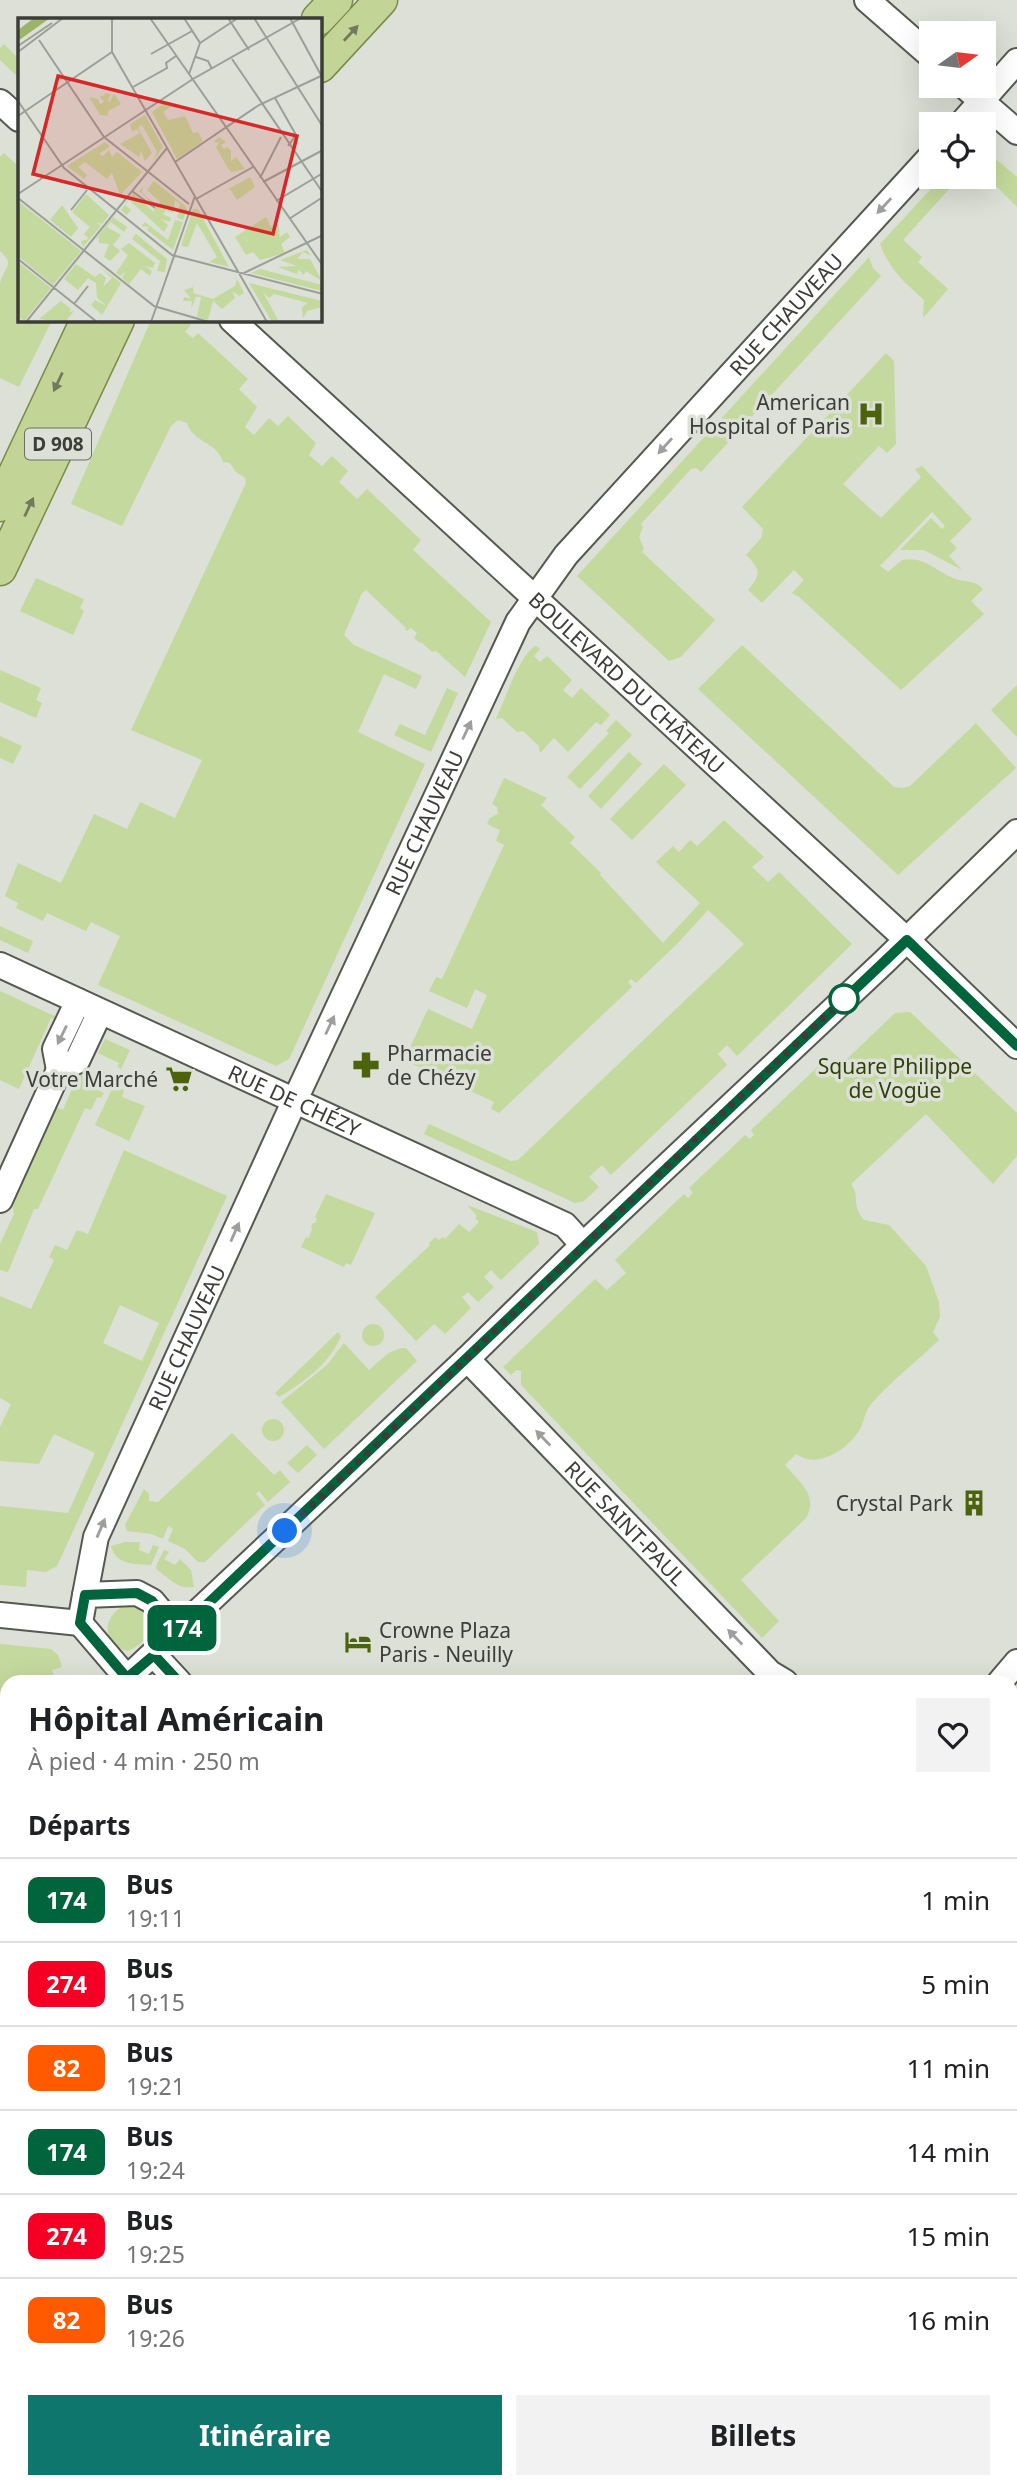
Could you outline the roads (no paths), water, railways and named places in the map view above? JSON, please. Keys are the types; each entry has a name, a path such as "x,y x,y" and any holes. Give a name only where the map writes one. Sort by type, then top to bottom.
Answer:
{"main road":[{"path":"319,18 336,0"},
{"path":"322,63 381,0"},
{"name":"D 908","path":"0,505 86,322"},
{"name":"D 908","path":"0,569 117,322"}],"street":[{"path":"867,0 919,46"},
{"path":"996,76 1017,61"},
{"path":"979,98 1017,132"},
{"path":"0,102 18,118"},
{"name":"RUE CHAUVEAU","path":"80,1623 96,1538 294,1102 517,622 575,545 919,169"},
{"name":"BOULEVARD DU CHÂTEAU","path":"234,322 907,940 1017,1046"},
{"path":"131,1675 467,1359 1017,832"},
{"name":"RUE DE CHÉZY","path":"0,965 565,1225 583,1245"},
{"path":"0,1200 60,1070 77,1061 89,1007"},
{"name":"RUE SAINT-PAUL","path":"467,1359 773,1675"},
{"path":"85,1595 137,1593 152,1601 178,1632"},
{"path":"0,1615 80,1623 121,1675"},
{"path":"154,1655 173,1675"}],"place":[{"name":"American Hospital of Paris","path":"871,414"},
{"name":"Pharmacie de Chézy","path":"366,1065"},
{"name":"Votre Marché","path":"179,1079"},
{"name":"Crystal Park","path":"974,1503"},
{"name":"Crowne Plaza Paris - Neuilly","path":"358,1642"}],"park label":[{"name":"Square Philippe de Vogüe","path":"895,1078"}]}
